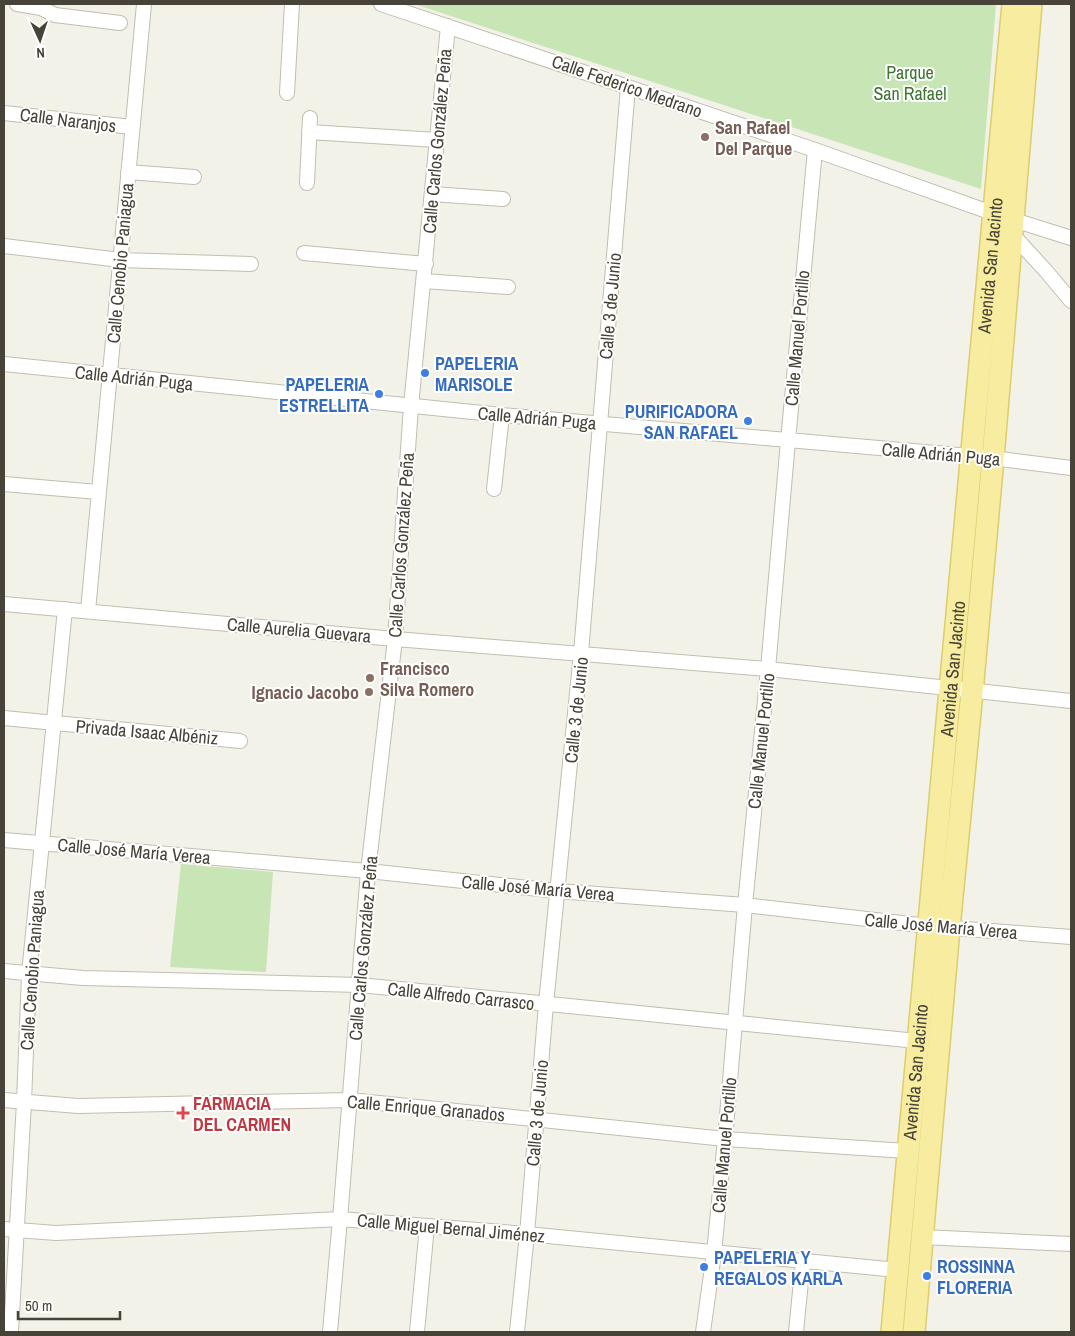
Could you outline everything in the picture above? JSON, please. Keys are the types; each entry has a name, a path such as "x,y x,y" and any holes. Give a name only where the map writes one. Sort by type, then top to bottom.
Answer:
{"main road":[{"name":"Avenida San Jacinto","path":"914,1332 949,928 994,458 1013,4"},
{"name":"Avenida San Jacinto","path":"892,1332 971,456 1031,4"}],"street":[{"path":"17,4 42,6 55,15 120,23"},
{"name":"Calle Cenobio Paniagua","path":"88,611 144,4"},
{"path":"287,93 292,4"},
{"name":"Calle Federico Medrano","path":"381,4 815,150 1003,224 1071,238"},
{"name":"Calle Carlos González Peña","path":"330,1332 368,871 395,639 411,406 448,26"},
{"name":"Calle 3 de Junio","path":"517,1332 546,1004 581,654 628,87"},
{"name":"Calle Naranjos","path":"4,113 132,128"},
{"path":"307,182 310,118"},
{"path":"309,132 437,140"},
{"name":"Calle Manuel Portillo","path":"704,1332 714,1253 736,1022 745,905 815,150"},
{"path":"128,172 194,177"},
{"path":"432,194 503,200"},
{"path":"1003,224 1071,301"},
{"path":"4,246 120,260 251,264"},
{"path":"304,253 426,264"},
{"path":"424,280 508,287"},
{"name":"Calle Adrián Puga","path":"4,364 502,415 994,458 1071,468"},
{"path":"494,489 502,415"},
{"path":"4,484 98,492"},
{"name":"Calle Aurelia Guevara","path":"4,604 768,670 1071,701"},
{"name":"Calle Cenobio Paniagua","path":"11,1332 10,1229 24,1102 29,974 65,609"},
{"name":"Privada Isaac Albéniz","path":"4,718 240,741"},
{"name":"Calle José María Verea","path":"4,840 368,871 558,891 745,905 928,926 1071,937"},
{"name":"Calle Alfredo Carrasco","path":"4,971 93,978 360,985 917,1041"},
{"name":"Calle Enrique Granados","path":"4,1100 78,1106 350,1100 725,1139 908,1151"},
{"name":"Calle Miguel Bernal Jiménez","path":"10,1229 56,1233 340,1219 527,1234 897,1270"},
{"path":"417,1332 426,1226"},
{"path":"923,1232 1071,1244"},
{"path":"946,1234 1071,1234"},
{"path":"796,1332 803,1261"}],"green space":[{"name":"Parque San Rafael","path":"414,4 996,4 981,189"},
{"path":"181,864 273,872 266,972 170,967"}],"place":[{"name":"San Rafael Del Parque","path":"705,137"},
{"name":"PAPELERIA MARISOLE","path":"425,373"},
{"name":"PAPELERIA ESTRELLITA","path":"379,394"},
{"name":"PURIFICADORA SAN RAFAEL","path":"748,421"},
{"name":"Francisco Silva Romero","path":"370,678"},
{"name":"Ignacio Jacobo","path":"369,692"},
{"name":"FARMACIA DEL CARMEN","path":"183,1113"},
{"name":"PAPELERIA Y REGALOS KARLA","path":"704,1267"},
{"name":"ROSSINNA FLORERIA","path":"927,1276"}]}
